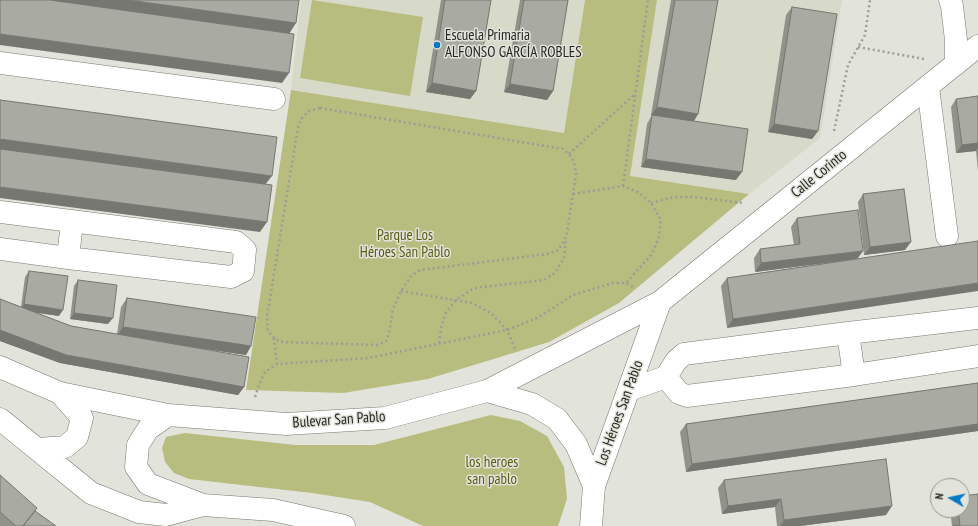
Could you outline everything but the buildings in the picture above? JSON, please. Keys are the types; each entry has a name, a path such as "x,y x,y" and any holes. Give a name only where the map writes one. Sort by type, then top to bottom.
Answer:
{"street":[{"path":"950,0 956,40 956,64"},
{"name":"Calle Corinto","path":"660,302 978,46"},
{"path":"0,63 274,99"},
{"path":"928,87 947,236"},
{"path":"0,212 236,242 245,250 243,271 231,277 0,249"},
{"path":"68,258 72,222"},
{"name":"Bulevar San Pablo","path":"0,367 60,393 168,415 286,424 385,418 487,391 660,302"},
{"name":"Los Héroes San Pablo","path":"589,524 594,486 660,302"},
{"path":"629,390 666,377 676,361 684,354 978,318"},
{"path":"848,333 854,375"},
{"path":"666,377 679,393 688,396 854,375 978,356"},
{"path":"487,391 532,404 557,419 576,444 594,486"},
{"path":"38,449 65,447 77,437 82,418 60,393"},
{"path":"168,415 148,429 138,445 136,467 148,484 203,505 273,510 344,526"},
{"path":"0,419 90,493 139,512 166,515 203,505"}],"path":[{"path":"623,186 648,0"},
{"path":"834,131 848,65 865,35 870,0"},
{"path":"858,47 956,64"},
{"path":"569,154 635,94"},
{"path":"439,343 441,328 446,312 456,300 474,288 544,280 555,273 564,258 576,174 574,162 569,154 563,149 320,108 310,111 302,118 298,127 267,317 268,331 274,338 281,342 378,345 386,341 389,333 393,309 401,291 411,276 420,270 547,254 556,251 563,243 567,233"},
{"path":"573,194 623,186 638,192 651,203 661,220 659,237 652,254 626,283"},
{"path":"651,203 674,197 687,197 778,208"},
{"path":"250,421 258,385 265,372 278,364 368,358 507,330 537,318 573,295 613,283 626,283 660,302"},
{"path":"401,291 472,303 492,314 507,330 525,372"},
{"path":"274,338 278,364"}],"shaded area":[{"name":"Escuela Primaria ALFONSO GARCÍA ROBLES","path":"301,0 585,0 564,133 291,90"},
{"path":"657,0 842,0 820,138 749,194 629,176"}],"green space":[{"path":"312,0 423,17 410,96 300,78"},
{"name":"Parque Los Héroes San Pablo","path":"585,0 657,0 630,176 749,194 619,303 549,342 428,379 343,393 246,390 291,90 564,133"},
{"name":"los heroes san pablo","path":"491,415 520,421 547,436 564,467 567,499 558,526 423,526 370,502 312,493 189,479 174,473 165,462 162,448 166,437 185,433 295,445 374,445"}],"place":[{"name":"Escuela Primaria ALFONSO GARCÍA ROBLES","path":"437,45"}]}
